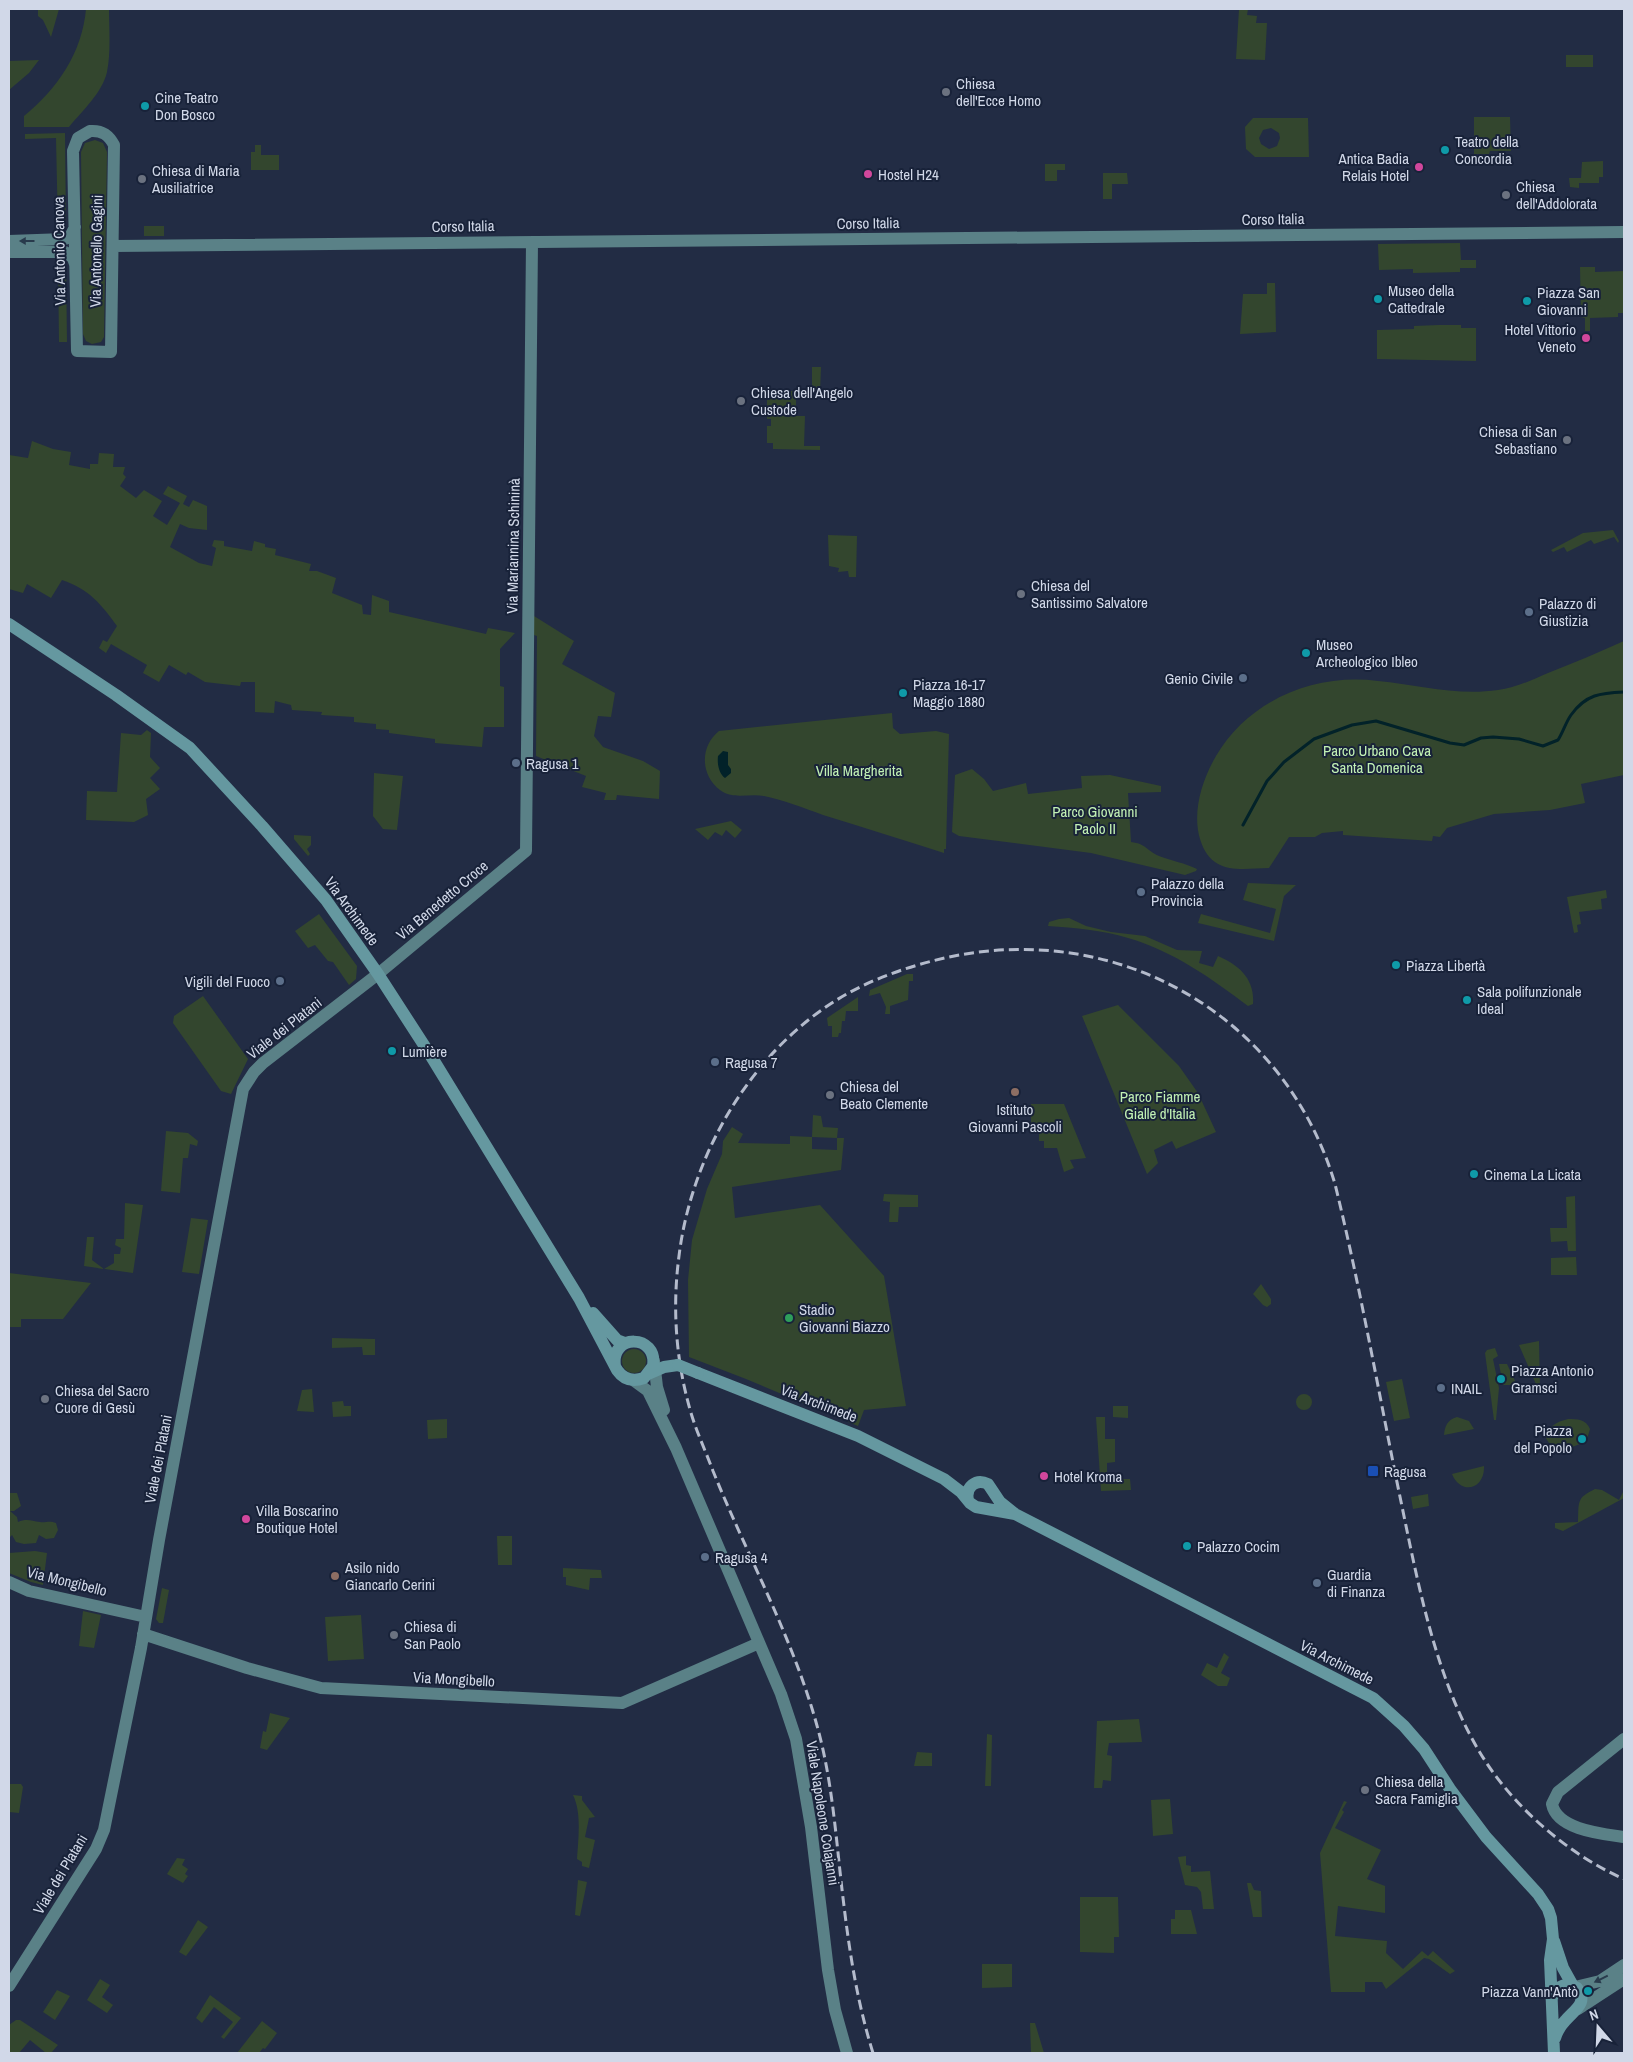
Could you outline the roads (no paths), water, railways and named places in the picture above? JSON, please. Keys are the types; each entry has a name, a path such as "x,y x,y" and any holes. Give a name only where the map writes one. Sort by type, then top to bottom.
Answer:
{"main road":[{"name":"Via Archimede","path":"9,624 116,695 190,748 262,826 326,900 378,974 431,1056 579,1298 615,1366"},
{"name":"Via Archimede","path":"579,1298 612,1335 625,1344"},
{"path":"652,1364 639,1380 633,1380 623,1377 615,1366 615,1355 625,1344 639,1342 652,1364 664,1366 678,1365"},
{"name":"Via Archimede","path":"652,1364 678,1365 858,1436 944,1479"},
{"path":"944,1479 972,1485"},
{"path":"944,1479 962,1492 973,1506 1015,1514"},
{"path":"968,1500 968,1492 972,1485 980,1481 984,1482 994,1490 1000,1502 1015,1514"},
{"path":"980,1508 985,1508 992,1502 994,1490"},
{"name":"Via Archimede","path":"1015,1514 1332,1677 1372,1698 1384,1707 1404,1726 1424,1750 1450,1790 1486,1837 1538,1894 1548,1909 1553,1938"},
{"path":"1553,1938 1562,1968 1582,1997 1582,2004 1558,2030 1554,2047"},
{"path":"1553,1938 1550,1960 1554,2047"},
{"path":"1574,1986 1560,1986 1553,1998 1555,2008 1561,2012 1575,2011"}],"street":[{"name":"Via Antonello Gagini","path":"73,151 76,141 81,135 95,131 109,137 114,145 111,352 77,351"},
{"name":"Via Antonio Canova","path":"73,151 77,351"},
{"path":"9,241 65,239 70,237 75,227"},
{"name":"Corso Italia","path":"113,246 1624,232"},
{"name":"Via Mariannina Schininà","path":"526,851 532,242"},
{"path":"9,252 65,252 73,258 75,264"},
{"name":"Via Benedetto Croce","path":"378,974 526,851"},
{"name":"Viale dei Platani","path":"9,1986 99,1842 104,1830 143,1634 243,1089 254,1072 263,1063 378,974"},
{"name":"Viale Napoleone Colajanni","path":"652,1364 657,1387 676,1448"},
{"name":"Viale Napoleone Colajanni","path":"633,1380 648,1391 676,1448 781,1694 796,1739 811,1827 828,1970 835,2010 847,2053"},
{"name":"Via Mongibello","path":"9,1582 29,1591 146,1617"},
{"name":"Via Mongibello","path":"143,1634 247,1668 321,1688 622,1703 759,1643"},
{"path":"1624,1739 1556,1794 1552,1804 1557,1814 1578,1828 1624,1838"},
{"path":"1574,1986 1600,1981 1624,1965"},
{"path":"1575,2011 1624,1979"}],"waterway":[{"path":"1243,825 1267,781 1284,762 1314,739 1352,725 1376,721 1450,743 1464,745 1481,738 1493,737 1519,739 1543,746 1558,740 1571,715 1582,703 1601,694 1624,692"}],"railway":[{"path":"873,2053 863,2017 852,1962 832,1802 821,1741 811,1706 786,1638 713,1471 691,1413 679,1355 676,1316 677,1276 686,1219 696,1182 711,1146 729,1112 751,1079 776,1050 804,1023 835,1001 862,986 890,974 949,957 1013,950 1074,954 1133,969 1187,994 1236,1029 1278,1073 1311,1125 1335,1184 1361,1299 1420,1592 1439,1658 1463,1722 1492,1771 1524,1809 1562,1842 1603,1869 1624,1879"}],"place":[{"name":"Chiesa dell'Ecce Homo","path":"946,92"},
{"name":"Cine Teatro Don Bosco","path":"145,106"},
{"name":"Teatro della Concordia","path":"1445,150"},
{"name":"Antica Badia Relais Hotel","path":"1419,167"},
{"name":"Hostel H24","path":"868,174"},
{"name":"Chiesa di Maria Ausiliatrice","path":"142,179"},
{"name":"Chiesa dell'Addolorata","path":"1506,195"},
{"name":"Museo della Cattedrale","path":"1378,299"},
{"name":"Piazza San Giovanni","path":"1527,301"},
{"name":"Hotel Vittorio Veneto","path":"1586,338"},
{"name":"Chiesa dell'Angelo Custode","path":"741,401"},
{"name":"Chiesa di San Sebastiano","path":"1567,440"},
{"name":"Chiesa del Santissimo Salvatore","path":"1021,594"},
{"name":"Palazzo di Giustizia","path":"1529,612"},
{"name":"Museo Archeologico Ibleo","path":"1306,653"},
{"name":"Genio Civile","path":"1243,678"},
{"name":"Piazza 16-17 Maggio 1880","path":"903,693"},
{"name":"Ragusa 1","path":"516,763"},
{"name":"Palazzo della Provincia","path":"1141,892"},
{"name":"Piazza Libertà","path":"1396,965"},
{"name":"Vigili del Fuoco","path":"280,981"},
{"name":"Sala polifunzionale Ideal","path":"1467,1000"},
{"name":"Lumière","path":"392,1051"},
{"name":"Ragusa 7","path":"715,1062"},
{"name":"Istituto Giovanni Pascoli","path":"1015,1092"},
{"name":"Chiesa del Beato Clemente","path":"830,1095"},
{"name":"Cinema La Licata","path":"1474,1174"},
{"name":"Stadio Giovanni Biazzo","path":"789,1318"},
{"name":"Piazza Antonio Gramsci","path":"1501,1379"},
{"name":"INAIL","path":"1441,1388"},
{"name":"Chiesa del Sacro Cuore di Gesù","path":"45,1399"},
{"name":"Piazza del Popolo","path":"1582,1439"},
{"name":"Ragusa","path":"1373,1471"},
{"name":"Hotel Kroma","path":"1044,1476"},
{"name":"Villa Boscarino Boutique Hotel","path":"246,1519"},
{"name":"Palazzo Cocim","path":"1187,1546"},
{"name":"Ragusa 4","path":"705,1557"},
{"name":"Asilo nido Giancarlo Cerini","path":"335,1576"},
{"name":"Guardia di Finanza","path":"1317,1583"},
{"name":"Chiesa di San Paolo","path":"394,1635"},
{"name":"Chiesa della Sacra Famiglia","path":"1365,1790"},
{"name":"Piazza Vann'Antò","path":"1588,1991"}],"park label":[{"name":"Parco Urbano Cava Santa Domenica","path":"1377,758"},
{"name":"Villa Margherita","path":"859,770"},
{"name":"Parco Giovanni Paolo II","path":"1095,820"},
{"name":"Parco Fiamme Gialle d'Italia","path":"1160,1104"}]}
